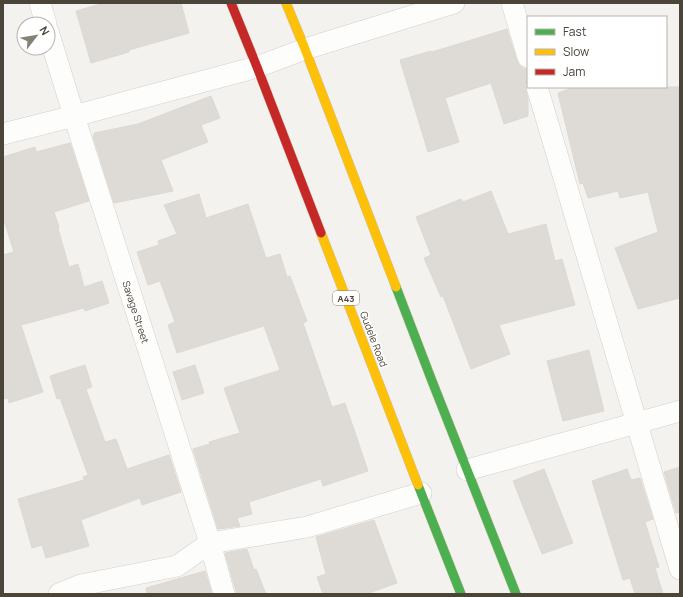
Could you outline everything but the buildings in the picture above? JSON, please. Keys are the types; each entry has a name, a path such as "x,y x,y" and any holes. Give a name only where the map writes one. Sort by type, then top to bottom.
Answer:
{"highway":[{"name":"Gudele Road","path":"231,3 461,594"},
{"path":"286,3 305,49 423,359 516,594"}],"street":[{"path":"40,3 44,16"},
{"path":"3,134 257,67 305,49 454,3"},
{"path":"512,3 527,54"},
{"name":"Savage Street","path":"56,56 210,543 224,594"},
{"path":"537,88 680,569"},
{"path":"467,470 680,412"},
{"path":"59,594 80,585 177,566 210,543 307,527 421,493"}],"traffic: fast":[{"path":"396,287 516,594"},
{"path":"418,485 461,594"}],"traffic: slow":[{"path":"286,3 396,287"},
{"path":"321,233 418,485"}],"traffic: jam":[{"path":"231,3 321,233"}]}
